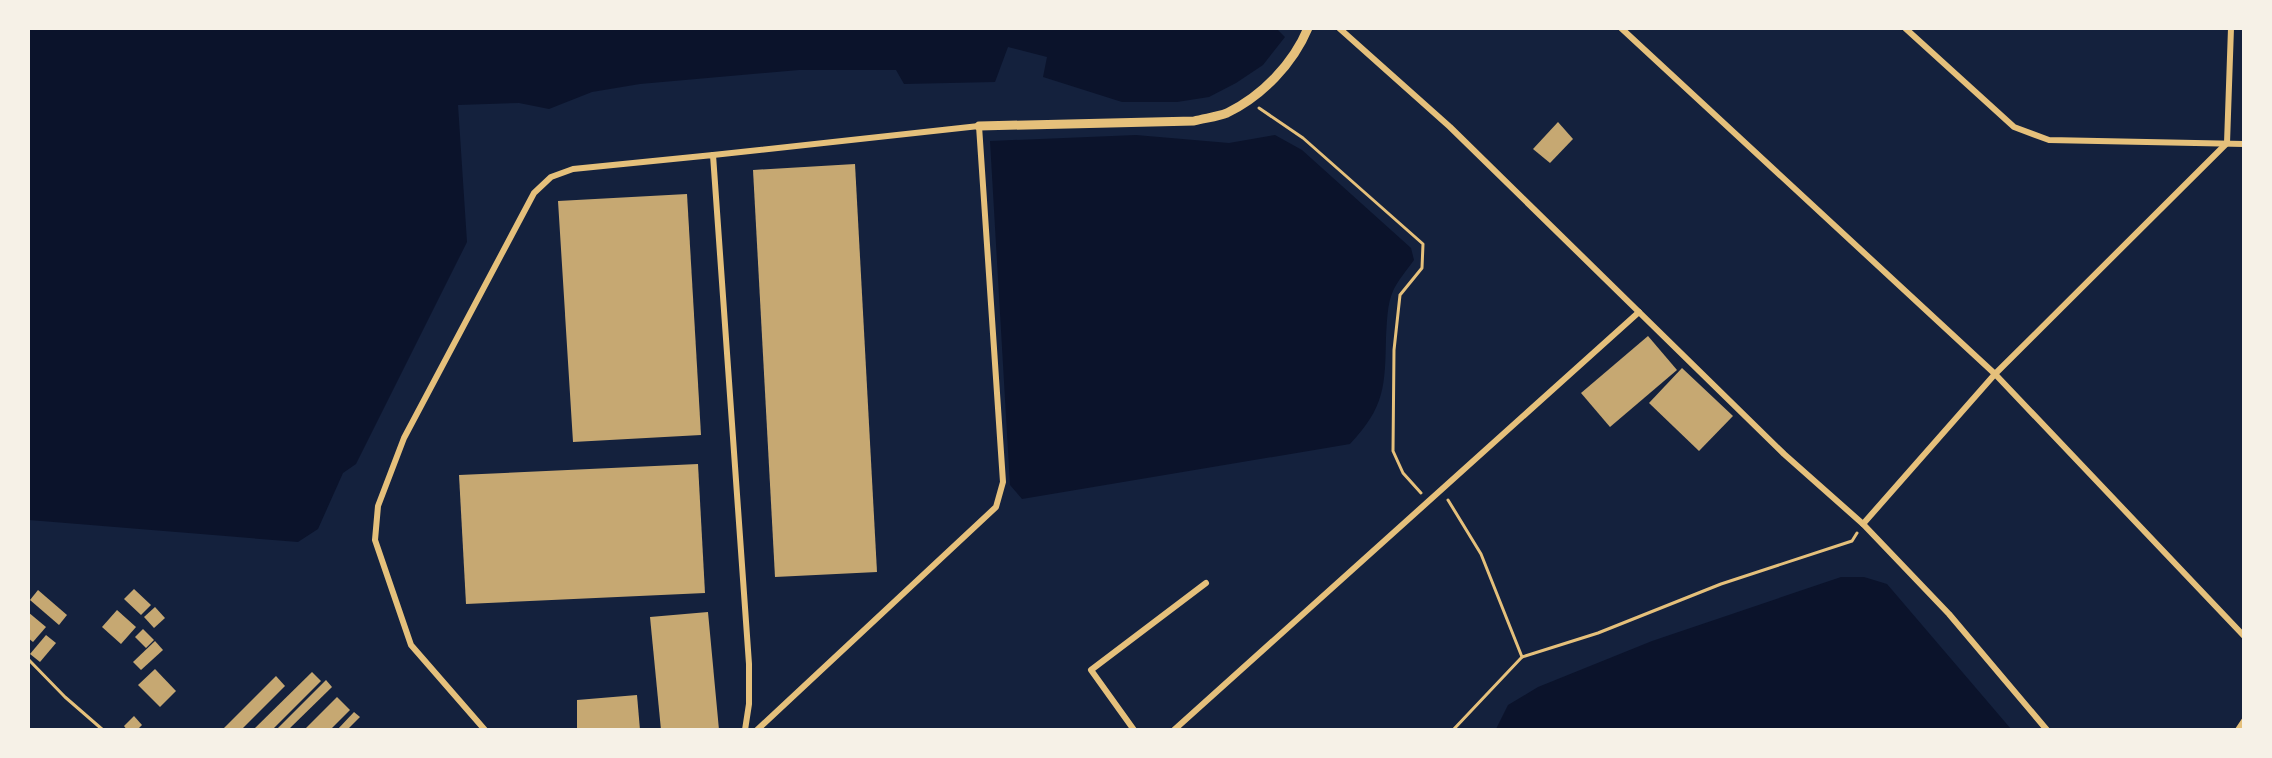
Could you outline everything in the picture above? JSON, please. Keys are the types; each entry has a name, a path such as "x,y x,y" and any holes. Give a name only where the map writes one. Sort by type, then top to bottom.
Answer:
{"street":[{"path":"484,729 411,645 375,540 378,506 404,438 534,193 551,177 573,169 979,126 1194,121 1226,113 1247,100 1284,68 1304,39 1308,28"},
{"path":"1339,28 1450,127 1784,454 1863,524 1949,614 2047,729"},
{"path":"1621,28 1995,374 2244,636"},
{"path":"1905,28 2014,127 2049,140 2244,144"},
{"path":"1863,524 1995,374 2227,143 2231,28"},
{"path":"757,729 996,507 1003,482 979,126"},
{"path":"713,155 749,664 749,705 745,729"},
{"path":"1174,729 1639,312"},
{"path":"1134,729 1091,670 1206,583"},
{"path":"2238,729 2244,720"}],"path":[{"path":"1247,100 1303,138 1423,244 1422,268 1400,295 1394,350 1393,451 1403,473 1428,501 1449,500 1481,554 1522,657"},
{"path":"1453,729 1522,657 1598,633 1720,584 1852,541 1863,524"},
{"path":"28,659 65,697 103,729"}],"water":[{"path":"1276,28 1285,37 1263,65 1209,97 1177,102 1122,102 1043,77 1047,57 1008,47 995,82 904,84 896,70 799,70 640,84 592,92 549,109 519,103 458,105 467,242 356,464 343,473 318,529 298,542 29,520 29,29"},
{"path":"1136,135 1229,143 1275,135 1302,150 1411,248 1414,260 1391,296 1381,395 1370,419 1350,444 1022,499 1010,485 990,141"},
{"path":"1841,577 1864,577 1887,584 2011,729 1496,729 1508,705 1538,687 1652,641"}],"building":[{"path":"1558,122 1573,139 1550,163 1533,149"},
{"path":"855,164 877,572 775,577 753,170"},
{"path":"687,194 701,435 573,442 558,201"},
{"path":"1648,336 1677,370 1610,427 1581,393"},
{"path":"1682,368 1733,416 1699,451 1649,403"},
{"path":"698,464 705,593 466,604 459,475"},
{"path":"134,589 151,605 141,615 124,599"},
{"path":"38,590 67,615 59,625 30,600"},
{"path":"155,607 165,618 154,628 144,617"},
{"path":"117,610 136,627 121,644 102,627"},
{"path":"28,612 46,627 33,642 28,638"},
{"path":"708,612 719,730 661,730 650,617"},
{"path":"143,629 154,640 146,648 135,637"},
{"path":"46,635 56,643 40,662 30,654"},
{"path":"155,641 163,650 141,670 133,662"},
{"path":"155,669 176,691 160,707 138,685"},
{"path":"312,672 321,681 272,730 253,730"},
{"path":"276,676 285,686 241,730 222,730"},
{"path":"326,680 332,687 288,730 276,730"},
{"path":"637,695 640,730 577,730 577,700"},
{"path":"337,697 350,710 330,730 304,730"},
{"path":"354,712 360,717 347,730 337,730"},
{"path":"134,716 142,725 137,730 127,730 124,726"}]}
